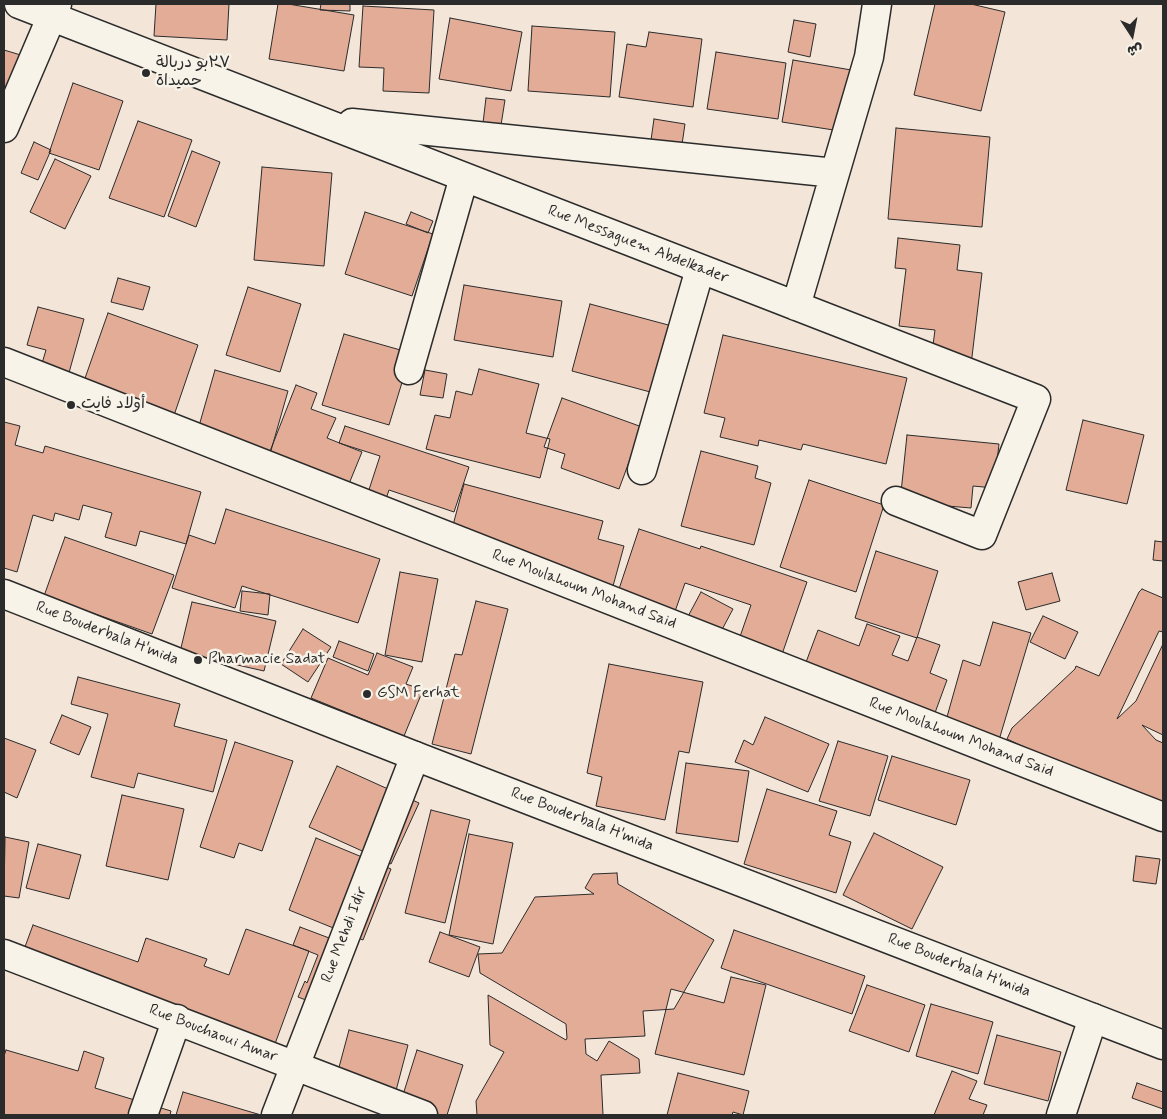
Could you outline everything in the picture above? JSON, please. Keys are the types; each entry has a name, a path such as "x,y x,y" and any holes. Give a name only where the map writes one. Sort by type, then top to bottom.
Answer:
{"street":[{"name":"Rue Messaguem Abdelkader","path":"19,4 54,10 316,119 1036,399 982,535 896,501"},
{"path":"796,306 869,57 877,4"},
{"path":"4,128 54,10"},
{"path":"316,119 835,173"},
{"path":"409,370 464,177"},
{"path":"642,470 700,269"},
{"name":"Rue Moulahoum Mohand Said","path":"4,362 1163,817"},
{"name":"Rue Bouderbala H'mida","path":"4,594 415,756 1093,1018 1162,1042"},
{"name":"Rue Mehdi Idir","path":"276,1115 415,756"},
{"name":"Rue Bouchaoui Amar","path":"4,954 423,1115"},
{"path":"1060,1115 1093,1018"},
{"path":"143,1115 177,1020"}],"building":[{"path":"156,4 229,4 227,40 154,36"},
{"path":"278,4 354,15 344,71 269,59"},
{"path":"321,4 350,4 350,11 320,10"},
{"path":"935,4 971,4 1005,12 981,111 914,95"},
{"path":"363,6 434,10 429,93 383,91 384,68 359,67"},
{"path":"450,18 522,32 511,91 439,79"},
{"path":"794,20 816,24 810,57 788,52"},
{"path":"532,26 615,32 610,97 528,91"},
{"path":"649,32 702,39 693,107 619,97 627,44 646,47"},
{"path":"4,50 24,56 4,108"},
{"path":"716,52 786,63 778,119 707,109"},
{"path":"793,60 863,72 853,133 782,122"},
{"path":"73,83 123,101 99,170 49,153"},
{"path":"486,98 505,100 501,125 483,123"},
{"path":"654,119 685,124 680,158 649,154"},
{"path":"138,121 192,140 164,217 109,198"},
{"path":"896,128 990,137 982,227 888,219"},
{"path":"34,142 51,150 38,180 21,173"},
{"path":"192,151 220,162 196,227 168,216"},
{"path":"55,159 91,176 65,229 30,212"},
{"path":"262,167 332,173 324,266 254,260"},
{"path":"365,212 433,234 412,296 345,274"},
{"path":"411,212 433,221 428,233 406,224"},
{"path":"898,238 960,245 957,270 982,273 971,365 931,360 935,330 899,326 906,269 895,268"},
{"path":"118,278 150,287 143,310 111,302"},
{"path":"464,285 562,301 553,357 454,340"},
{"path":"248,287 301,304 280,372 226,355"},
{"path":"590,304 672,326 654,393 572,371"},
{"path":"38,307 84,319 65,387 37,380 46,350 27,345"},
{"path":"108,313 198,345 169,430 78,398"},
{"path":"344,334 411,353 389,425 322,405"},
{"path":"723,335 907,378 886,464 803,444 801,450 759,440 758,446 720,437 725,418 704,413"},
{"path":"479,369 539,384 526,433 550,439 540,478 426,449 435,415 450,418 456,391 472,395"},
{"path":"215,370 288,391 266,468 193,447"},
{"path":"425,370 447,374 443,398 420,395"},
{"path":"296,385 317,393 311,409 336,418 327,438 362,452 344,496 265,464"},
{"path":"562,398 642,427 619,489 561,468 565,454 544,447"},
{"path":"1083,420 1144,435 1127,504 1066,490"},
{"path":"4,422 20,426 15,445 43,453 45,446 201,492 186,544 140,531 136,546 105,537 112,513 83,505 79,520 55,513 53,521 33,515 17,572 4,568"},
{"path":"345,426 469,467 454,512 389,490 382,511 364,505 380,456 339,443"},
{"path":"907,435 999,444 994,488 973,486 971,508 900,502"},
{"path":"701,451 758,466 755,478 771,483 754,545 681,526"},
{"path":"809,480 884,505 856,592 780,567"},
{"path":"464,484 603,521 598,539 624,546 610,597 448,544"},
{"path":"226,509 380,559 358,623 242,586 235,608 172,588 189,535 215,544"},
{"path":"639,529 700,549 701,546 807,582 779,663 736,648 751,605 685,583 672,620 615,601"},
{"path":"65,537 174,575 152,634 44,596"},
{"path":"1155,541 1163,542 1163,561 1153,560"},
{"path":"876,551 938,571 917,638 855,618"},
{"path":"400,572 438,579 422,662 385,655"},
{"path":"1052,573 1060,601 1026,610 1018,582"},
{"path":"1142,589 1163,598 1163,632 1159,631 1117,719 1136,701 1163,644 1163,735 1142,725 1156,740 1163,743 1163,823 1104,784 1007,739 1012,728 1076,666 1099,676"},
{"path":"242,591 270,594 268,615 240,611"},
{"path":"701,592 733,609 717,639 685,622"},
{"path":"476,601 508,609 471,754 432,744 455,654 462,655"},
{"path":"192,602 276,621 264,671 180,652"},
{"path":"1043,616 1078,632 1065,659 1030,642"},
{"path":"993,622 1031,633 999,740 945,724 963,660 980,666"},
{"path":"867,624 900,636 892,655 908,661 917,637 940,645 930,673 947,680 932,721 802,673 818,630 859,646"},
{"path":"303,629 331,647 308,682 281,664"},
{"path":"339,641 374,654 368,671 333,657"},
{"name":"GSM Ferhat","path":"377,653 413,667 406,684 423,690 404,736 311,698 328,658 368,675"},
{"path":"609,664 703,682 689,753 679,751 665,820 596,806 602,777 587,773"},
{"path":"78,677 180,704 174,726 227,740 213,792 138,773 134,788 91,777 108,714 71,704"},
{"path":"62,715 91,727 79,755 50,743"},
{"path":"765,717 829,744 808,792 735,762 744,740 753,745"},
{"path":"4,738 36,750 17,798 4,792"},
{"path":"838,741 888,756 870,816 819,801"},
{"path":"235,742 293,761 262,851 239,843 234,858 200,847"},
{"path":"892,756 970,780 956,825 878,800"},
{"path":"686,763 749,771 738,842 676,833"},
{"path":"337,766 419,803 391,864 309,827"},
{"path":"767,789 837,811 829,835 851,842 836,893 744,864"},
{"path":"122,795 184,809 168,880 106,866"},
{"path":"431,810 470,820 445,923 405,913"},
{"path":"874,833 943,867 912,929 843,895"},
{"path":"469,834 513,843 493,944 449,935"},
{"path":"5,837 29,842 19,898 4,896"},
{"path":"316,838 391,869 363,940 289,910"},
{"path":"38,844 81,855 69,899 26,888"},
{"path":"1136,856 1160,859 1156,884 1133,881"},
{"path":"617,873 618,884 714,940 674,1009 643,1011 645,1036 585,1039 586,1054 597,1061 609,1041 639,1059 640,1073 601,1075 603,1115 477,1115 476,1101 504,1052 490,1045 488,995 566,1040 567,1038 566,1024 480,973 478,954 502,953 535,897 594,894 585,888 593,874"},
{"path":"33,925 138,962 146,938 207,959 204,966 229,975 246,929 309,951 268,1063 18,966"},
{"path":"300,927 353,947 329,1009 298,997 305,981 307,983 318,955 293,945"},
{"path":"734,930 865,976 852,1014 721,968"},
{"path":"440,932 480,947 469,977 429,962"},
{"path":"731,977 766,985 744,1075 655,1054 671,989 724,1003"},
{"path":"867,985 925,1005 909,1052 849,1031"},
{"path":"931,1004 993,1022 978,1074 916,1056"},
{"path":"349,1030 408,1045 393,1102 334,1086"},
{"path":"997,1035 1061,1052 1048,1101 984,1084"},
{"path":"6,1050 78,1071 84,1051 104,1058 95,1088 171,1111 170,1115 4,1115 4,1056"},
{"path":"417,1050 463,1065 447,1115 397,1114"},
{"path":"952,1071 977,1081 969,1099 987,1105 983,1115 934,1115"},
{"path":"678,1073 749,1091 743,1115 733,1112 732,1115 667,1115"},
{"path":"1137,1083 1163,1092 1163,1109 1132,1098"},
{"path":"183,1092 261,1115 176,1115"}],"place":[{"name":"٣٧بو دربالة حميداة","path":"146,73"},
{"name":"أولاد فايت","path":"71,405"},
{"name":"Pharmacie Sadat","path":"198,660"},
{"name":"GSM Ferhat","path":"367,694"}]}
